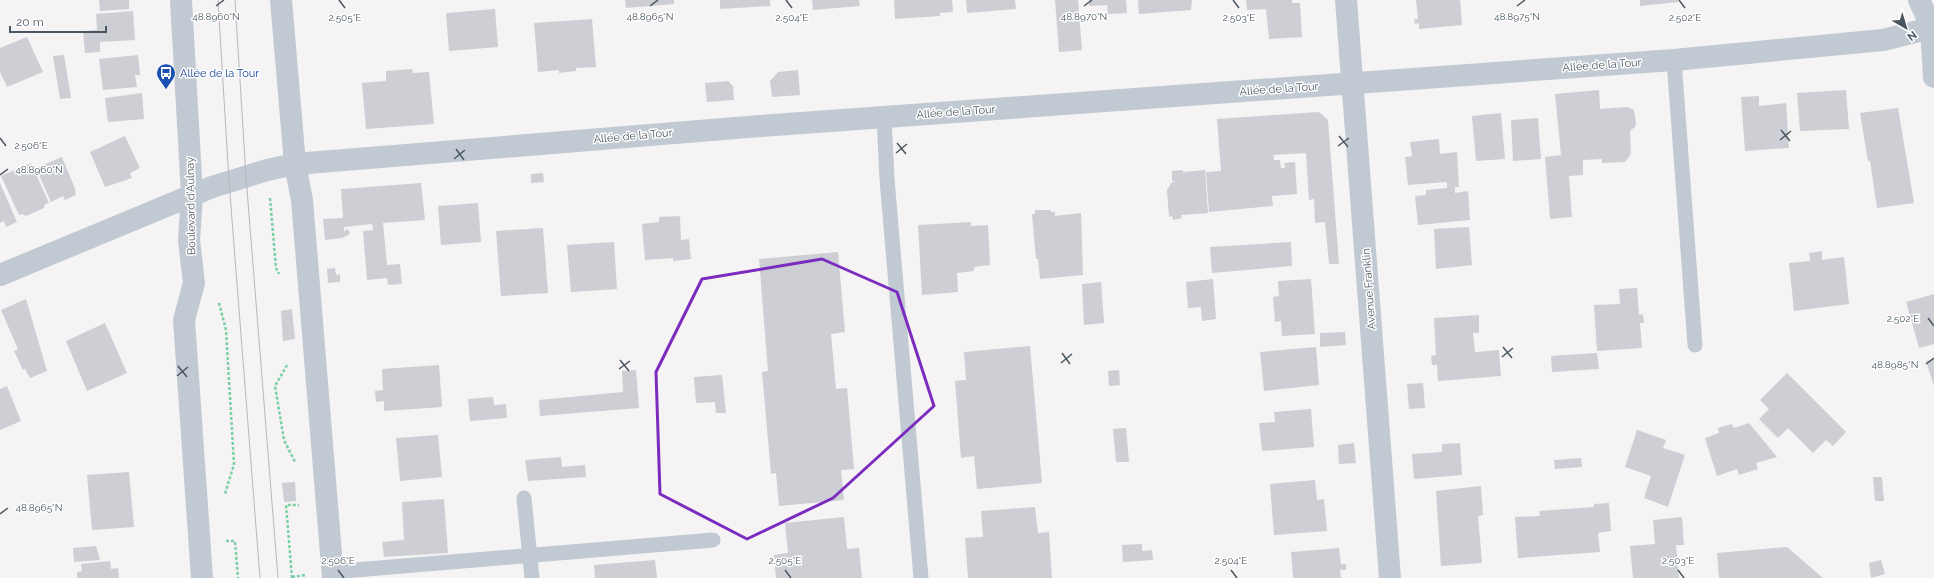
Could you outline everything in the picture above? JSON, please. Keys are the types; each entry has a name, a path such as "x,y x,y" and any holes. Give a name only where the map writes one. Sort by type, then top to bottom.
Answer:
{"street":[{"name":"Boulevard d'Aulnay","path":"181,0 192,195 189,240 194,282 184,320 202,578"},
{"path":"281,0 295,164 302,200 333,575"},
{"name":"Avenue Franklin","path":"1346,0 1354,83 1390,578"},
{"path":"1919,0 1933,30 1934,77"},
{"name":"Allée de la Tour","path":"0,275 192,195 267,170 295,164 884,117 1674,60 1883,40 1933,30"}],"lane":[{"path":"1674,60 1695,345"},
{"path":"884,117 887,179 921,578"},
{"path":"524,498 532,578"},
{"path":"333,575 713,540"}],"path":[{"path":"218,300 226,330 234,464"},
{"path":"302,504 286,505 292,578 302,576"}],"highlighted area":[{"path":"822,259 897,292 934,406 833,498 747,539 660,494 656,372 702,279"}],"building":[{"path":"99,0 129,0 129,9 100,11"},
{"path":"625,0 674,0 674,4 626,8"},
{"path":"720,0 770,0 770,6 720,9"},
{"path":"812,0 859,0 860,6 813,10"},
{"path":"894,0 952,0 953,12 940,13 940,16 895,19"},
{"path":"966,0 1015,0 1016,9 967,13"},
{"path":"1055,0 1078,0 1082,50 1059,52"},
{"path":"1089,0 1126,0 1127,13 1108,14 1107,5 1089,6"},
{"path":"1138,0 1192,0 1191,10 1139,14"},
{"path":"1246,0 1292,0 1292,3 1300,3 1302,37 1269,39 1266,9 1247,10"},
{"path":"1416,0 1460,0 1462,25 1419,29 1419,23 1415,24 1414,19 1418,19"},
{"path":"1640,0 1678,0 1678,2 1640,6"},
{"path":"495,9 498,47 449,51 446,13"},
{"path":"133,11 135,40 100,42 100,52 85,53 83,31 97,30 96,14"},
{"path":"592,19 596,67 576,68 576,71 559,73 559,70 538,72 534,23"},
{"path":"27,37 43,72 7,87 0,72 0,48"},
{"path":"64,55 71,98 60,99 53,56"},
{"path":"138,55 140,75 135,75 137,87 103,90 99,59"},
{"path":"412,69 413,73 429,72 434,124 366,129 362,83 386,81 386,71"},
{"path":"798,70 800,95 772,97 770,81 778,72"},
{"path":"728,81 733,86 734,100 707,102 705,83"},
{"path":"1599,90 1600,109 1628,107 1634,110 1636,124 1630,131 1631,154 1625,162 1602,163 1602,159 1583,160 1583,175 1569,176 1572,217 1550,219 1545,157 1561,155 1555,94"},
{"path":"1846,90 1849,129 1800,131 1797,93"},
{"path":"142,93 144,119 108,122 105,98"},
{"path":"1759,96 1759,106 1786,103 1789,148 1745,151 1741,97"},
{"path":"1898,108 1914,203 1877,208 1870,161 1868,161 1860,113"},
{"path":"1319,112 1328,120 1339,264 1329,264 1325,222 1315,223 1314,199 1309,200 1306,153 1273,155 1274,160 1280,160 1281,168 1285,168 1284,163 1295,162 1297,194 1272,196 1273,206 1209,212 1206,172 1221,171 1217,119"},
{"path":"1501,113 1505,159 1476,161 1472,116"},
{"path":"1538,118 1541,159 1513,161 1511,120"},
{"path":"125,136 140,168 130,173 132,178 105,187 90,152"},
{"path":"1439,139 1440,154 1457,152 1459,187 1455,187 1455,193 1468,191 1470,220 1418,225 1415,196 1426,195 1426,190 1447,188 1447,182 1408,185 1405,157 1412,156 1410,142"},
{"path":"62,157 76,191 76,195 65,200 63,196 51,202 36,168"},
{"path":"31,163 49,203 45,204 44,208 26,216 22,214 19,215 1,176"},
{"path":"1183,170 1183,172 1205,170 1208,213 1181,215 1182,218 1173,220 1172,216 1169,217 1167,190 1172,182 1177,181 1172,181 1172,171"},
{"path":"543,173 544,182 531,183 531,174"},
{"path":"0,183 17,222 6,227 4,221 0,223"},
{"path":"421,183 425,220 383,223 387,265 400,264 402,284 388,285 387,278 367,280 363,231 373,230 372,224 344,227 344,231 348,229 350,234 342,238 325,240 323,219 343,218 341,189"},
{"path":"478,203 481,242 441,245 438,206"},
{"path":"1035,210 1051,210 1051,212 1055,212 1055,216 1081,213 1083,275 1040,279 1038,259 1036,259 1032,214 1035,214"},
{"path":"680,216 681,240 689,239 691,259 673,261 673,258 645,260 642,224 659,222 659,217"},
{"path":"971,222 971,226 988,225 990,265 974,267 974,271 957,273 958,292 922,295 918,225"},
{"path":"1469,227 1472,265 1436,269 1434,229"},
{"path":"543,228 548,293 501,296 496,231"},
{"path":"614,242 617,289 571,292 567,245"},
{"path":"1291,242 1292,266 1212,273 1210,247"},
{"path":"1822,251 1822,260 1844,257 1849,304 1794,311 1789,263 1810,261 1809,253"},
{"path":"838,252 845,332 831,334 836,389 847,388 854,469 841,470 844,500 779,506 776,473 771,474 762,372 768,371 759,259"},
{"path":"335,268 336,275 340,274 340,282 328,283 327,269"},
{"path":"1213,279 1216,319 1202,321 1201,307 1188,308 1186,282"},
{"path":"1311,279 1315,334 1282,336 1281,321 1275,322 1273,297 1279,296 1278,281"},
{"path":"1101,282 1104,323 1084,325 1082,284"},
{"path":"1637,288 1639,315 1643,314 1644,323 1640,323 1642,348 1597,351 1594,305 1620,304 1619,289"},
{"path":"1934,294 1934,344 1919,348 1906,302"},
{"path":"26,299 47,371 30,378 25,369 23,370 14,351 18,349 1,310"},
{"path":"292,309 295,339 283,341 281,311"},
{"path":"1479,315 1479,333 1473,333 1475,352 1499,350 1501,376 1438,381 1437,365 1432,365 1431,356 1436,355 1434,318"},
{"path":"105,323 127,373 87,391 66,341"},
{"path":"1345,332 1346,345 1320,347 1320,333"},
{"path":"1030,346 1042,483 977,489 974,456 961,458 955,381 966,380 964,352"},
{"path":"1316,347 1319,385 1264,391 1260,352"},
{"path":"1597,353 1599,369 1552,372 1551,356"},
{"path":"1934,359 1934,386 1926,361"},
{"path":"439,365 442,407 384,411 384,401 376,402 375,391 383,390 382,369"},
{"path":"636,370 639,408 540,416 539,400 623,392 622,371"},
{"path":"1119,370 1120,385 1109,386 1108,371"},
{"path":"1787,373 1846,432 1833,446 1826,440 1813,453 1788,428 1778,438 1759,419 1769,409 1760,400"},
{"path":"722,375 726,413 716,413 715,402 696,403 694,377"},
{"path":"1423,383 1425,408 1409,409 1407,384"},
{"path":"7,386 21,421 0,430 0,389"},
{"path":"493,397 494,405 506,404 507,418 470,421 468,399"},
{"path":"1311,409 1314,447 1262,451 1259,423 1275,422 1274,412"},
{"path":"1749,423 1777,457 1756,463 1758,469 1739,475 1737,469 1717,476 1705,438 1719,433 1718,428 1732,424 1734,428"},
{"path":"1126,428 1129,462 1116,462 1113,429"},
{"path":"1637,430 1666,440 1663,448 1685,455 1668,507 1644,498 1651,476 1625,467"},
{"path":"438,435 442,477 400,481 396,438"},
{"path":"1354,443 1356,463 1339,464 1338,445"},
{"path":"1460,443 1462,475 1414,479 1412,454 1442,452 1442,444"},
{"path":"561,457 562,467 585,465 586,477 528,481 525,460"},
{"path":"1581,458 1582,467 1555,469 1554,460"},
{"path":"129,472 134,527 92,530 87,475"},
{"path":"1873,477 1882,477 1884,501 1875,501"},
{"path":"1315,480 1317,500 1324,499 1327,531 1274,535 1270,484"},
{"path":"295,482 296,501 284,502 282,483"},
{"path":"1481,486 1483,515 1478,516 1482,563 1441,566 1436,491"},
{"path":"444,499 448,553 384,557 382,542 404,540 402,502"},
{"path":"1609,503 1611,531 1598,533 1600,552 1518,558 1515,517 1540,516 1539,511 1594,507 1594,504"},
{"path":"1035,507 1038,533 1049,532 1052,578 968,578 965,538 983,537 981,511"},
{"path":"844,517 847,549 859,548 862,578 776,578 774,555 788,553 785,523"},
{"path":"1682,517 1684,545 1676,545 1679,578 1633,578 1630,546 1655,544 1653,520"},
{"path":"1142,544 1142,551 1152,550 1153,560 1123,562 1122,545"},
{"path":"96,546 100,560 74,562 73,548"},
{"path":"1787,547 1823,578 1719,578 1717,553"},
{"path":"1339,548 1341,564 1346,564 1346,570 1340,570 1341,578 1293,578 1291,552"},
{"path":"655,560 657,578 595,578 594,565"},
{"path":"1881,560 1885,574 1871,578 1869,563"},
{"path":"110,561 111,569 118,568 119,578 77,578 77,572 82,571 81,564"}],"tram line":[{"path":"218,0 229,181 260,578"},
{"path":"235,0 246,177 278,578"}],"place":[{"name":"Allée de la Tour","path":"166,90"}]}
